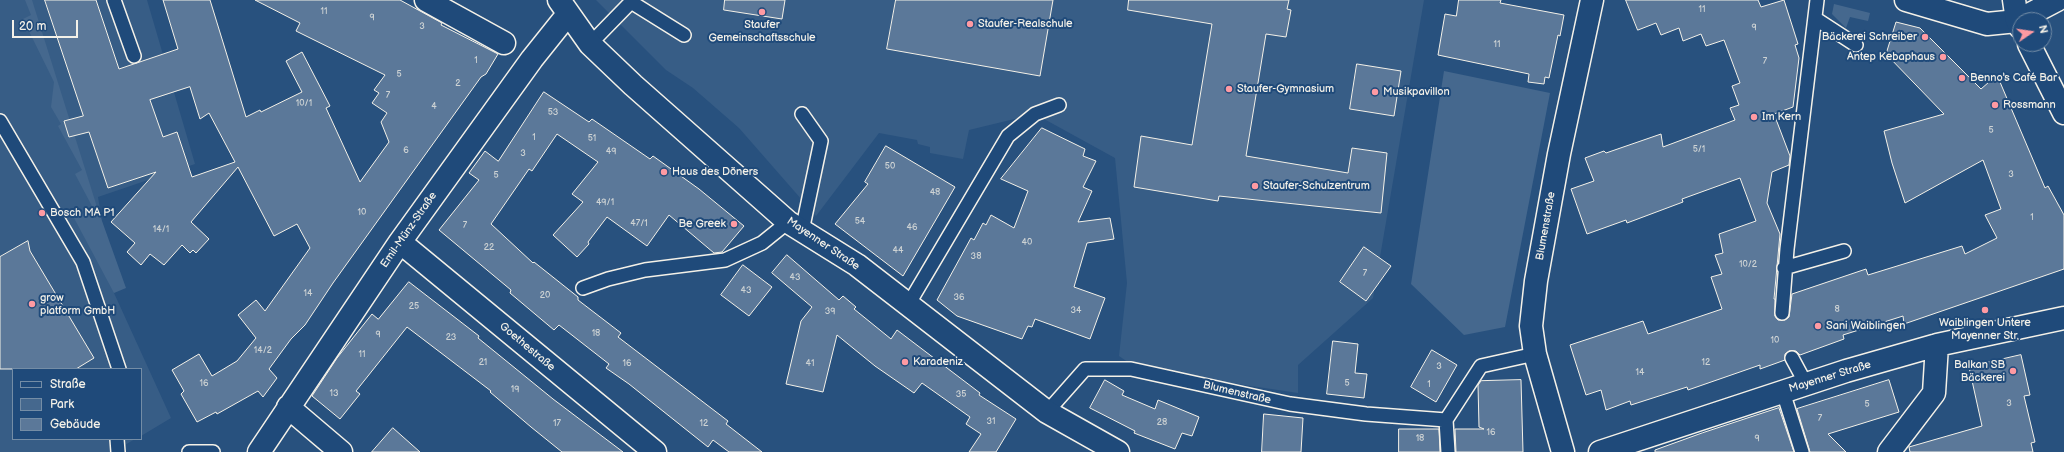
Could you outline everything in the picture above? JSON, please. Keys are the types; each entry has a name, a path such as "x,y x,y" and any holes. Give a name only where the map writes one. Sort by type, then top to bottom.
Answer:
{"street":[{"path":"426,0 504,43"},
{"name":"Blumenstraße","path":"1563,452 1535,354 1531,326 1536,281 1559,154 1592,0"},
{"path":"1906,0 1987,24 2012,24"},
{"path":"2014,0 2016,12"},
{"path":"2038,12 2057,0"},
{"name":"Mayenner Straße","path":"564,7 590,44 633,85 795,226 857,265 1047,412 1118,452"},
{"name":"Emil-Münz-Straße","path":"259,452 400,242 532,59 564,7"},
{"path":"2033,52 2064,113"},
{"name":"Goethestraße","path":"400,242 652,451"},
{"name":"Mayenner Straße","path":"1600,452 1806,384 1937,344 2064,318"},
{"path":"1889,452 1934,393 1937,344"},
{"path":"288,407 341,452"}],"lane":[{"path":"114,0 134,56"},
{"path":"1782,313 1784,268 1816,20 1817,0"},
{"path":"590,44 632,1 684,36"},
{"path":"1816,20 1856,45"},
{"path":"908,305 1008,136 1035,114 1059,105"},
{"path":"584,288 608,279 644,270 725,260 795,226 821,141 802,114"},
{"path":"0,121 83,262 119,368"},
{"path":"1784,268 1844,251"},
{"path":"1448,452 1446,420 1481,366 1535,354"},
{"path":"1792,358 1806,384"},
{"name":"Blumenstraße","path":"1047,412 1084,369 1131,369 1290,404 1366,414 1446,420"},
{"path":"1783,392 1802,452"},
{"path":"117,440 118,452"},
{"path":"189,452 213,452"}],"shaded area":[{"path":"0,0 147,0 195,164 98,197 114,293 171,418 142,435 142,368 12,368 12,440 133,440 113,452 0,452"},
{"name":"Staufer-Schulzentrum","path":"596,0 1424,0 1373,298 1298,365 1298,393 1138,369 1119,356 1127,283 1115,158 1035,114 969,130 963,159 930,153 930,147 918,144 917,140 879,133 816,216 739,128 693,88 666,70"}],"green space":[{"path":"25,0 32,0 97,207 126,288 114,293 74,218 93,208 75,174 82,170 58,126 61,124 51,107 54,82 23,19 31,15"},
{"path":"1834,4 1870,13 1868,21 1850,17 1846,28 1832,14"},
{"path":"1444,71 1550,93 1505,327 1464,335 1411,284"}],"building":[{"path":"45,0 96,0 119,69 178,49 163,0 210,0 246,117 260,110 261,112 302,92 286,61 302,52 330,106 326,108 360,182 389,142 381,122 387,113 372,103 379,93 374,90 385,75 296,31 300,23 255,0 400,0 442,23 441,25 498,54 486,74 481,77 333,283 305,325 291,339 269,369 277,378 263,397 258,391 217,414 216,412 197,422 181,394 184,391 172,370 199,354 212,376 237,361 256,338 238,315 256,300 265,311 310,248 297,224 274,236 238,167 191,222 209,239 196,253 193,250 190,253 182,245 164,265 150,254 141,265 127,252 135,243 111,222 156,172 108,188 89,132 69,137 64,121 83,116","holes":["190,87 200,119 209,113 235,162 192,177 177,132 163,137 150,100"]},
{"name":"Staufer Gemeinschaftsschule","path":"725,0 785,0 782,19 724,10"},
{"name":"Staufer-Realschule","path":"896,0 1053,0 1040,76 887,49"},
{"name":"Staufer-Gymnasium","path":"1129,0 1289,0 1287,9 1291,10 1286,37 1266,34 1246,156 1348,173 1352,148 1387,153 1381,213 1219,196 1218,201 1134,187 1141,136 1192,145 1212,24 1128,10"},
{"path":"1459,0 1501,0 1500,3 1564,15 1560,36 1558,35 1549,78 1545,77 1544,84 1528,82 1529,74 1438,55 1445,14 1456,16"},
{"path":"1626,0 1758,0 1761,7 1784,0 1798,44 1795,45 1799,58 1793,107 1774,114 1790,156 1789,165 1772,172 1767,203 1780,234 1774,299 1775,316 1778,320 1785,320 1789,317 1792,294 1866,269 1868,275 1962,246 1965,254 1997,238 1985,215 2001,209 1983,160 1905,203 1892,163 1884,131 1944,114 1886,54 1896,22 1920,28 1981,89 1997,75 2045,188 2048,186 2064,215 2064,269 1904,324 1903,316 1843,335 1844,339 1800,355 1796,351 1789,351 1785,354 1785,360 1760,369 1760,365 1688,390 1687,387 1631,405 1630,401 1606,410 1601,390 1586,395 1570,345 1643,321 1648,334 1722,309 1711,277 1722,274 1715,255 1723,253 1719,234 1756,221 1740,178 1682,199 1683,202 1627,223 1626,220 1587,234 1571,189 1594,181 1585,158 1604,151 1606,153 1661,134 1663,147 1735,120 1730,108 1739,105 1732,86 1740,83 1724,40 1706,46 1701,34 1683,41 1679,28 1661,35 1656,23 1638,30"},
{"name":"Musikpavillon","path":"1357,64 1401,71 1394,116 1350,109"},
{"path":"544,92 589,122 592,119 650,159 653,156 699,189 744,226 722,252 714,253 669,215 647,246 607,217 588,242 589,244 577,257 553,235 583,202 572,194 598,162 557,134 532,171 529,169 491,224 533,263 534,262 578,297 578,300 621,333 618,337 728,421 726,424 762,452 729,452 713,440 708,447 629,384 606,368 609,364 559,325 554,330 510,293 511,290 439,230 479,180 469,173 485,151 498,161"},
{"path":"1042,128 1085,149 1083,156 1096,161 1083,187 1092,191 1078,222 1110,218 1114,239 1087,243 1074,287 1105,298 1090,339 1035,319 1032,327 1028,326 1022,339 957,316 937,300 971,238 974,240 983,223 986,225 991,215 1014,228 1028,191 1001,179"},
{"path":"886,146 955,187 903,276 835,224 868,184 865,182"},
{"path":"28,241 30,251 94,358 78,368 0,369 0,257"},
{"path":"1364,247 1391,266 1366,301 1340,282"},
{"path":"787,255 839,300 843,296 856,307 854,309 891,339 897,330 980,393 979,395 1016,419 996,452 969,452 981,434 966,424 970,417 922,383 914,393 875,366 837,335 823,392 786,384 801,321 812,307 772,273"},
{"path":"743,265 772,287 749,316 721,295"},
{"path":"409,282 479,336 478,338 553,399 623,452 562,452 490,392 491,391 407,327 356,391 360,394 340,419 312,396 337,358 372,314 378,319"},
{"path":"1333,341 1358,344 1355,373 1367,374 1364,398 1327,394"},
{"path":"1432,350 1457,365 1436,402 1411,387"},
{"path":"2021,355 2030,395 2024,396 2035,442 2031,443 2033,452 1910,452 1909,447 1982,426 1969,367"},
{"path":"1105,380 1124,391 1122,395 1155,409 1158,400 1199,417 1192,436 1182,433 1175,449 1134,433 1135,431 1090,408"},
{"path":"1521,380 1523,452 1456,452 1455,429 1484,429 1479,427 1478,385 1481,381"},
{"path":"1889,380 1899,412 1828,434 1846,452 1810,452 1797,409"},
{"path":"1779,408 1794,452 1655,452 1655,450 1702,433"},
{"path":"1264,414 1303,418 1301,452 1262,452"},
{"path":"393,428 420,452 372,452"},
{"path":"1399,429 1439,429 1440,452 1399,452"}],"place":[{"name":"Staufer Gemeinschaftsschule","path":"762,12"},
{"name":"Staufer-Realschule","path":"970,24"},
{"name":"Bäckerei Schreiber","path":"1925,37"},
{"name":"Antep Kebaphaus","path":"1943,57"},
{"name":"Benno's Café Bar","path":"1962,78"},
{"name":"Staufer-Gymnasium","path":"1229,89"},
{"name":"Musikpavillon","path":"1375,92"},
{"name":"Rossmann","path":"1995,105"},
{"name":"Im Kern","path":"1754,117"},
{"name":"Haus des Döners","path":"664,172"},
{"name":"Staufer-Schulzentrum","path":"1255,186"},
{"name":"Bosch MA P1","path":"42,213"},
{"name":"Be Greek","path":"734,224"},
{"name":"grow platform GmbH","path":"32,304"},
{"name":"Waiblingen Untere Mayenner Str.","path":"1985,310"},
{"name":"Sani Waiblingen","path":"1818,326"},
{"name":"Karadeniz","path":"905,362"},
{"name":"Balkan SB Bäckerei","path":"2013,371"}]}
